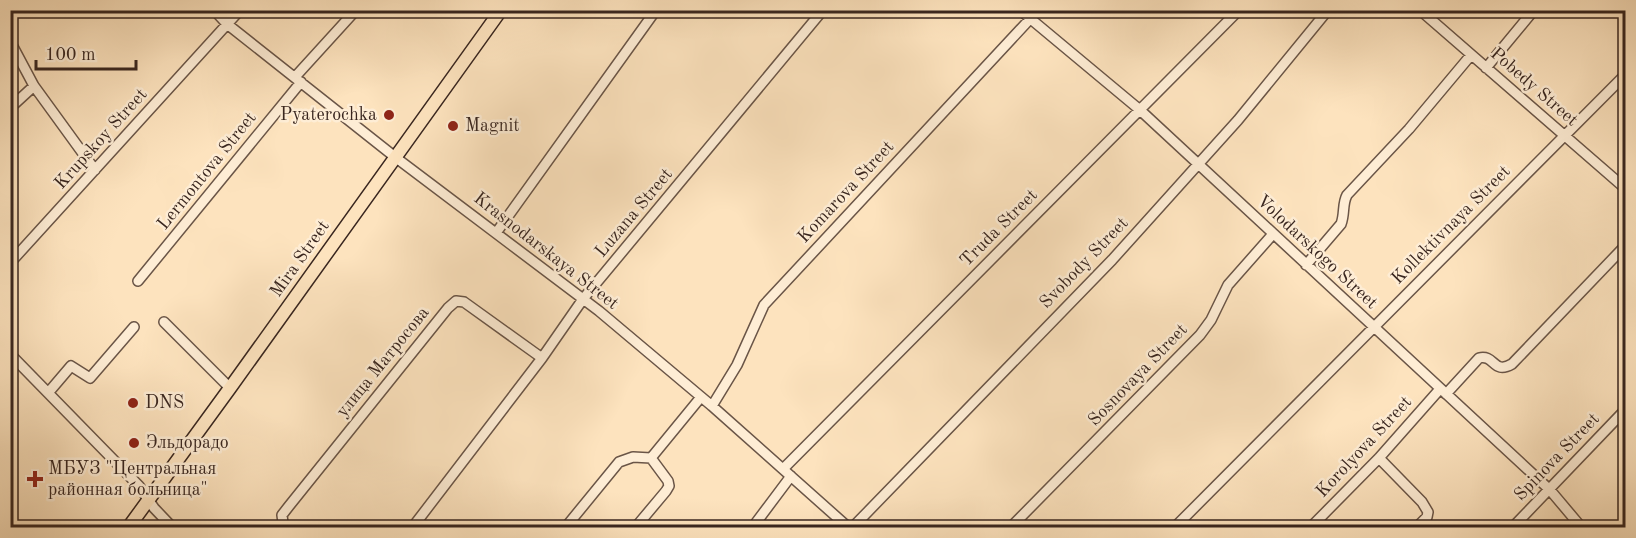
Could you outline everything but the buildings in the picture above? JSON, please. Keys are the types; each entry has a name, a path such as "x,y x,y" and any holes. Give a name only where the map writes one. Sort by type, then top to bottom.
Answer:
{"main road":[{"name":"Mira Street","path":"128,528 501,10"}],"street":[{"name":"Krasnodarskaya Street","path":"214,10 227,24 395,157 584,299 712,406 851,528"},
{"name":"Krupskoy Street","path":"10,263 240,10"},
{"name":"Lermontova Street","path":"138,281 356,10"},
{"path":"496,233 656,10"},
{"name":"Luzana Street","path":"412,528 542,358 584,299 823,10"},
{"name":"Volodarskogo Street","path":"1020,10 1140,110 1550,490 1582,528"},
{"name":"Truda Street","path":"783,470 1239,10"},
{"name":"Svobody Street","path":"851,528 1112,260 1238,120 1328,10"},
{"name":"Pobedy Street","path":"1420,10 1626,189"},
{"path":"1486,68 1534,10"},
{"name":"Komarova Street","path":"712,406 737,365 764,305 1030,18"},
{"path":"10,41 34,86 95,170"},
{"path":"1306,265 1341,224 1344,217 1344,200 1347,195 1409,129 1471,55"},
{"name":"Kollektivnaya Street","path":"1174,528 1626,74"},
{"path":"10,108 34,86"},
{"name":"Sosnovaya Street","path":"1010,528 1200,335 1211,320 1228,285 1273,234"},
{"name":"Korolyova Street","path":"1310,528 1443,391 1479,358 1487,358 1498,367 1505,368 1512,364 1626,245"},
{"name":"улица Матросова","path":"288,528 283,523 282,515 456,301 464,302 542,358"},
{"path":"164,322 230,388"},
{"path":"48,393 71,366 90,378 134,327"},
{"path":"10,354 139,486 173,528"},
{"path":"651,458 701,397"},
{"name":"Spinova Street","path":"1512,528 1626,409"},
{"path":"565,528 620,462 633,457 651,458"},
{"path":"635,528 669,486 668,481 651,458"},
{"path":"1379,458 1422,502 1428,512 1416,528"},
{"path":"752,528 791,477"}],"place":[{"name":"Pyaterochka","path":"389,115"},
{"name":"Magnit","path":"453,126"},
{"name":"DNS","path":"133,403"},
{"name":"Эльдорадо","path":"134,443"},
{"name":"МБУЗ \"Центральная районная больница\"","path":"35,479"}]}
